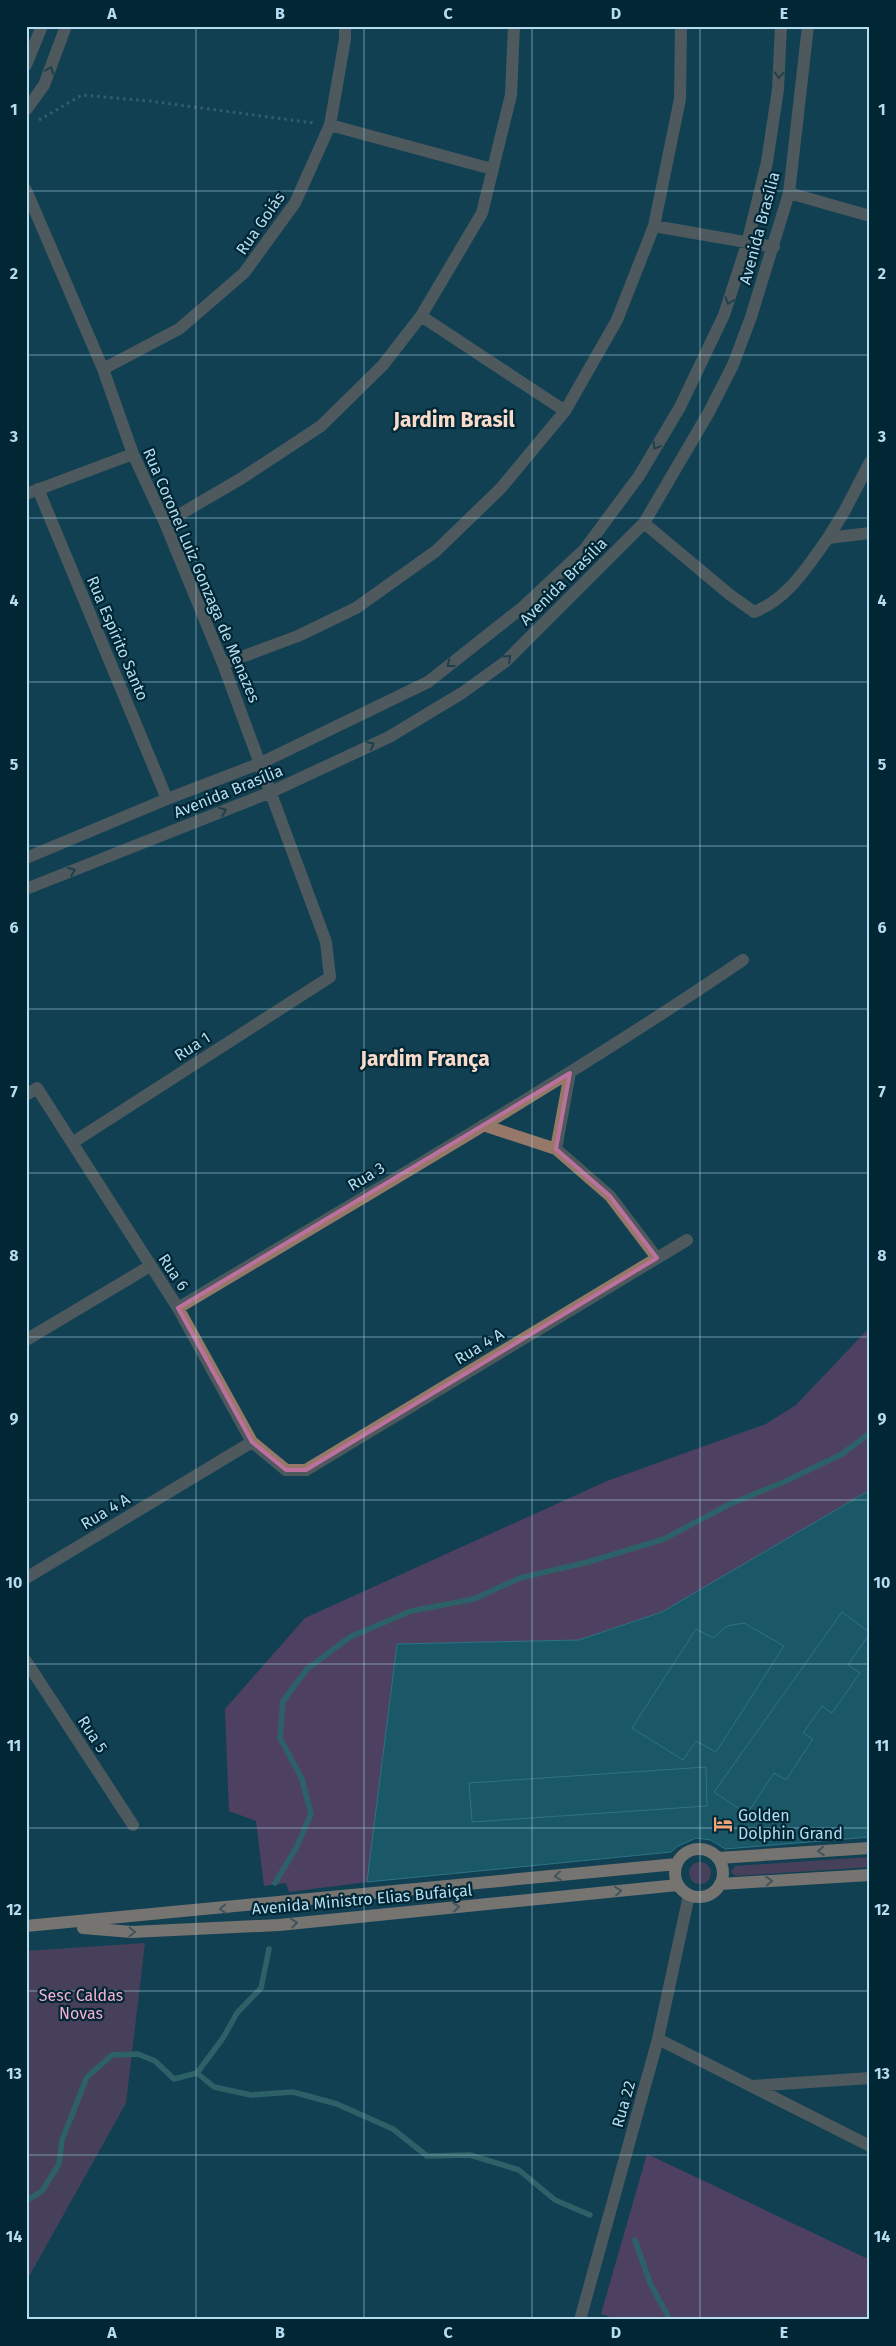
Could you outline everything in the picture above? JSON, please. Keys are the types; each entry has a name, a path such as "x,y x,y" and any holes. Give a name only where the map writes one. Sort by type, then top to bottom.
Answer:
{"main road":[{"path":"718,1858 870,1848"},
{"path":"700,1849 713,1853 718,1858 723,1871 720,1884 710,1894 703,1896 689,1895 678,1885 675,1871 677,1864 686,1853 700,1849"},
{"name":"Avenida Ministro Elias Bufaiçal","path":"26,1926 677,1864"},
{"path":"720,1884 870,1875"},
{"name":"Avenida Ministro Elias Bufaiçal","path":"48,1925 132,1932 279,1925 678,1885"}],"street":[{"path":"26,65 42,26"},
{"path":"26,110 44,85 66,26"},
{"name":"Rua Goiás","path":"103,369 179,329 244,273 296,203 330,125 346,39 345,26"},
{"path":"165,523 242,478 321,426 383,365 421,316 482,213 512,95 514,26"},
{"path":"223,664 298,636 356,608 436,551 501,488 565,411 617,320 654,226 680,99 681,26"},
{"name":"Avenida Brasília","path":"26,858 167,799 261,763 428,682 523,608 584,550 639,476 680,407 724,315 747,244 768,162 778,89 781,26"},
{"name":"Avenida Brasília","path":"26,889 271,792 389,737 462,693 505,662 644,523 709,412 733,365 774,247 789,193 808,26"},
{"path":"330,125 492,169"},
{"name":"Rua Coronel Luiz Gonzaga de Menazes","path":"26,190 103,369 133,454 165,523 223,664 326,942 330,977"},
{"path":"789,193 870,216"},
{"path":"654,226 747,244 774,247"},
{"path":"421,316 565,411"},
{"path":"32,491 133,454"},
{"path":"644,523 729,594 754,612 769,606 798,580 844,512 870,462"},
{"name":"Rua Espírito Santo","path":"32,491 167,799"},
{"path":"828,538 870,533"},
{"name":"Rua 3","path":"178,1308 570,1073 645,1026 743,960"},
{"name":"Rua 1","path":"72,1143 330,977"},
{"path":"556,1149 570,1073"},
{"name":"Rua 6","path":"32,1092 72,1143 178,1308 252,1442 286,1470"},
{"path":"483,1125 556,1149 610,1196 657,1258"},
{"name":"Rua 4 A","path":"286,1470 306,1470 686,1240"},
{"path":"26,1340 150,1266"},
{"name":"Rua 4 A","path":"26,1578 252,1442"},
{"name":"Rua 5","path":"26,1662 134,1825"},
{"name":"Rua 22","path":"580,2320 658,2039 689,1895"},
{"path":"658,2039 870,2146"},
{"path":"752,2086 870,2078"}],"path":[{"path":"34,122 82,95 149,101 330,125"}],"highlighted area":[{"path":"570,1073 556,1149 610,1196 657,1258 306,1470 286,1470 252,1442 178,1308"}],"green space":[{"path":"870,1857 870,1867 736,1876 731,1872 735,1866"},
{"path":"696,1862 704,1862 711,1869 711,1877 704,1884 696,1884 689,1877 689,1869"},
{"name":"Sesc Caldas Novas","path":"145,1943 126,2103 27,2280 26,2292 26,1951"}],"shaded area":[{"path":"870,1327 870,1490 662,1612 579,1640 397,1644 367,1882 289,1892 286,1883 264,1886 256,1821 229,1811 225,1709 305,1618 607,1481 766,1424 796,1405"},
{"path":"647,2154 870,2260 870,2320 620,2320 601,2314"}],"building":[{"path":"870,1490 870,1837 725,1849 711,1840 696,1838 678,1846 671,1852 367,1882 397,1644 579,1640 662,1612"},
{"path":"842,1612 870,1633 848,1665 860,1673 832,1713 822,1706 803,1733 813,1739 786,1780 774,1773 747,1814 714,1792"},
{"path":"744,1623 784,1646 716,1752 696,1741 683,1760 632,1728 696,1629 713,1638 727,1626"},
{"path":"706,1767 707,1806 472,1822 469,1783"}],"waterway":[{"path":"275,1883 296,1848 311,1814 302,1779 280,1738 283,1701 307,1669 350,1637 411,1611 474,1599 520,1578 588,1562 664,1539 730,1504 786,1481 842,1454 870,1433"},
{"path":"26,2201 42,2191 59,2164 62,2140 87,2077 112,2055 138,2054 155,2061 174,2079 197,2073 223,2038 237,2013 261,1988 269,1949"},
{"path":"197,2073 214,2087 251,2095 293,2092 337,2104 393,2129 427,2156 470,2155 519,2170 555,2200 590,2215"},
{"path":"635,2240 650,2283 670,2320"}],"place":[{"name":"Golden Dolphin Grand","path":"723,1824"}],"district":[{"name":"Jardim Brasil","path":"454,420"},
{"name":"Jardim França","path":"425,1059"}]}
